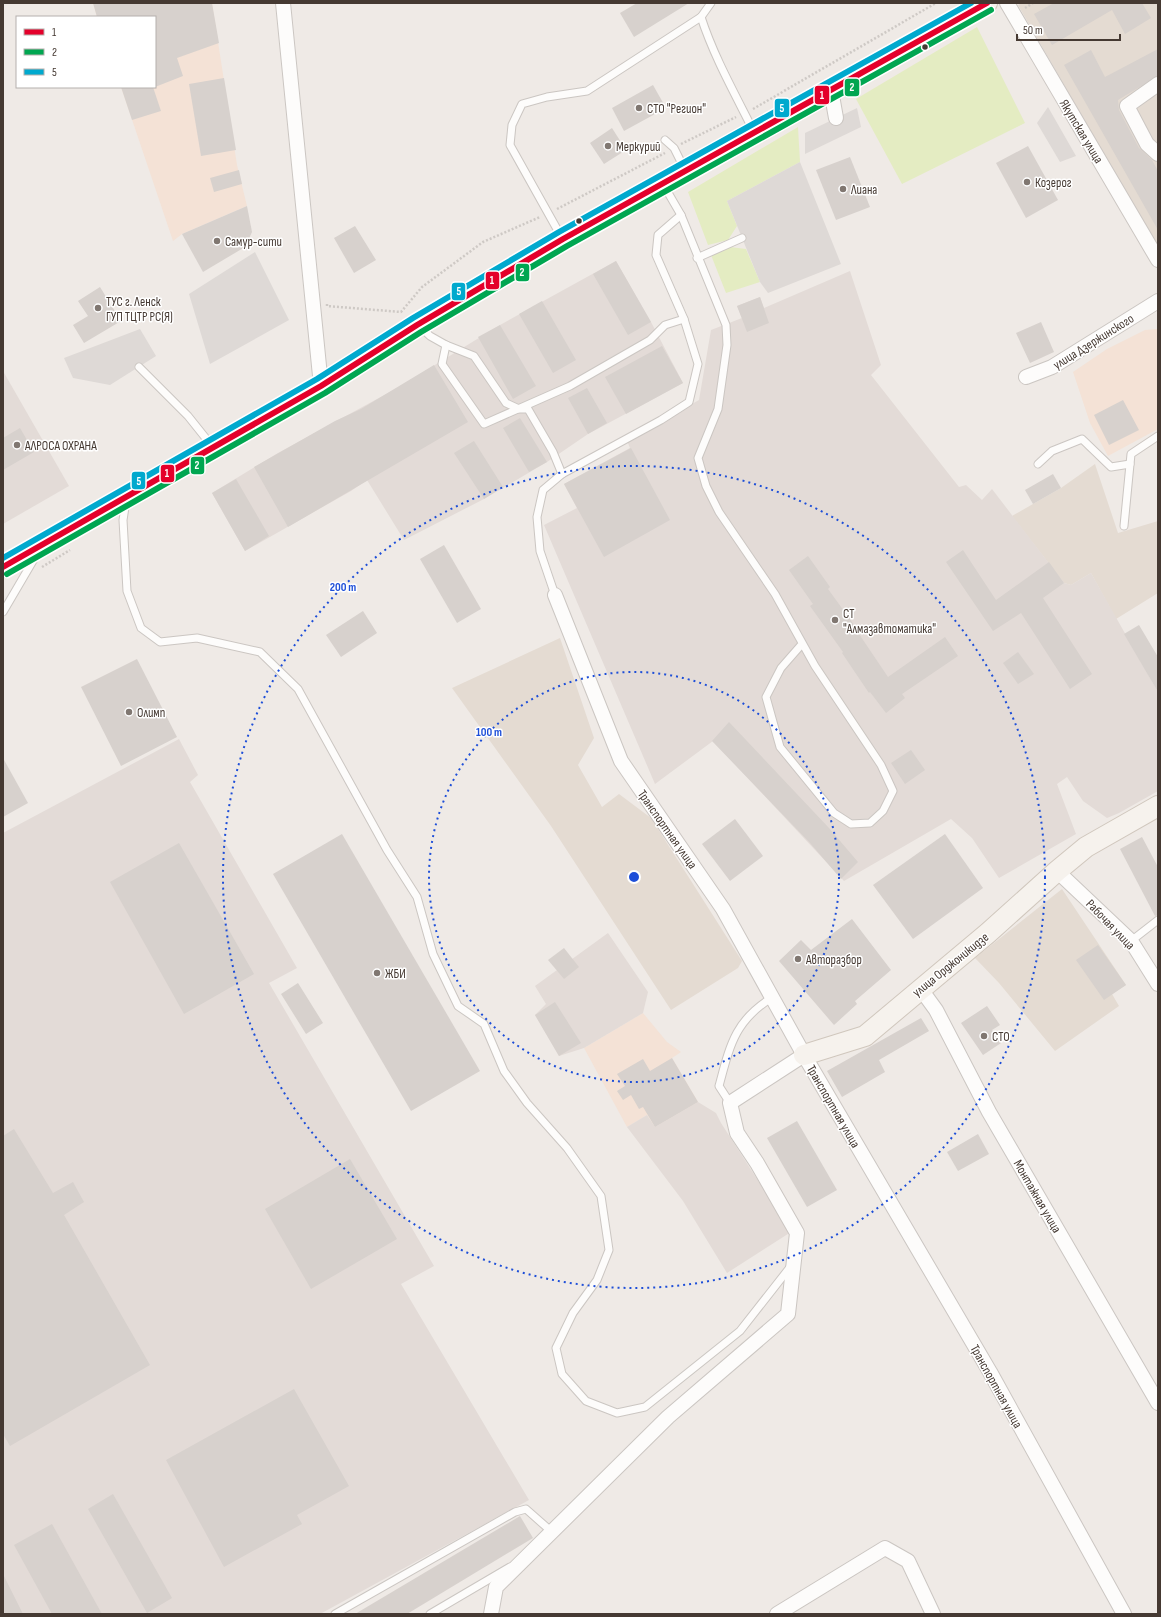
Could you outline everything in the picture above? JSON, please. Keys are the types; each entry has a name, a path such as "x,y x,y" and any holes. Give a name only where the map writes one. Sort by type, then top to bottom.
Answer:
{"main road":[{"path":"3,567 321,386 417,325 563,239 987,3"},
{"name":"улица Орджоникидзе","path":"804,1055 865,1036 920,988 988,933 1056,871 1086,847 1158,806"}],"street":[{"path":"283,3 321,386"},
{"name":"Якутская улица","path":"1009,7 1158,260"},
{"path":"1158,84 1127,106 1147,144 1158,154"},
{"path":"832,90 836,118"},
{"name":"улица Дзержинского","path":"1026,377 1052,367 1080,347 1158,301"},
{"name":"Транспортная улица","path":"555,595 621,760 723,909 804,1055 990,1372 1124,1614"},
{"name":"Рабочая улица","path":"1056,871 1131,941 1158,984"},
{"name":"Монтажная улица","path":"920,988 936,1010 989,1112 1158,1403"},
{"name":"улица Орджоникидзе","path":"730,1103 804,1055"},
{"path":"491,1614 496,1587 668,1418 788,1314 797,1233 757,1163 737,1134 730,1103"},
{"path":"777,1614 885,1548 908,1561 933,1614"}],"lane":[{"path":"563,239 510,145 512,125 522,104 547,97 587,91 701,17 711,3"},
{"path":"701,17 728,81 754,132"},
{"path":"665,140 674,148 686,170"},
{"path":"662,183 681,215 697,258 726,325 727,345 718,409 698,458 706,486 719,512 775,594 815,666 881,765 893,791 883,811 870,822 851,824 834,813 780,747 771,720 766,697 781,668 802,644"},
{"path":"555,595 540,551 537,517 543,490 562,474 661,420 689,402 698,364 684,319 656,255 658,235 681,215"},
{"path":"697,258 742,238"},
{"path":"446,344 442,364 484,424 570,386 650,340 665,325 684,319"},
{"path":"417,325 430,336 474,356 506,403 519,409 528,409 553,452 562,474"},
{"path":"139,368 188,416 213,448"},
{"path":"1124,526 1131,454 1158,436"},
{"path":"1038,464 1052,451 1082,439 1110,467 1130,464"},
{"path":"126,497 123,520 127,591 141,628 160,642 197,638 260,652 298,689 387,850 416,897 433,954 458,1006 484,1024 504,1071 527,1103 567,1148 601,1196 609,1250 597,1280 573,1313 556,1348 562,1374 586,1401 617,1413 645,1407 740,1331 794,1262"},
{"path":"3,612 42,545"},
{"path":"1131,941 1158,920"},
{"path":"730,1103 719,1086 727,1056 742,1022 759,1006 773,997"},
{"path":"335,1614 515,1512 526,1509 552,1532"},
{"path":"430,1614 527,1556"}],"path":[{"path":"1009,7 1025,8 1033,3"},
{"path":"23,578 73,548"}],"shaded area":[{"path":"93,3 212,3 237,165 247,206 182,234 173,241 121,88 156,88 156,16 97,16"},
{"path":"1022,3 1158,3 1158,248 1018,5"},
{"path":"1048,107 1076,156 1060,162 1037,123"},
{"path":"857,108 861,127 805,154 805,133"},
{"path":"800,162 841,264 768,293 760,282 727,201"},
{"path":"255,252 289,320 210,364 189,294"},
{"path":"616,261 651,322 683,383 588,434 547,462 484,499 404,540 367,480 351,491 245,551 212,493 278,453 399,387 500,325"},
{"path":"850,271 881,365 871,375 959,487 966,485 982,500 992,489 1064,583 1071,585 1091,573 1158,692 1158,791 1107,818 1083,801 1067,777 1057,784 1076,834 999,878 972,838 951,819 844,881 713,741 655,784 544,525 577,508 564,484 630,448 627,441 699,400 711,330 742,318 737,306 760,297 764,308"},
{"path":"140,329 156,356 110,385 73,378 64,358"},
{"path":"1158,329 1158,429 1108,456 1090,423 1073,372 1107,349 1145,330"},
{"path":"3,371 69,486 3,524"},
{"path":"1095,464 1118,533 1158,521 1158,593 1116,619 1091,573 1071,585 1064,583 1012,516 1061,488"},
{"path":"560,638 594,738 578,765 602,807 619,794 651,818 742,961 738,968 671,1010 551,826 452,688"},
{"path":"179,739 198,775 190,782 297,968 269,983 434,1266 401,1284 529,1500 320,1614 3,1614 3,833"},
{"path":"1062,889 1126,985 1112,994 1119,1006 1055,1051 999,983 975,958"},
{"path":"608,933 648,992 643,1013 584,1048 559,1056 535,1015 546,1004 535,986"},
{"path":"643,1013 667,1042 681,1052 672,1058 698,1102 655,1127 647,1115 627,1127 584,1048"},
{"path":"698,1102 716,1113 791,1232 727,1273 683,1201 627,1127 647,1115 655,1127"}],"green space":[{"path":"977,27 1025,123 902,184 856,99"},
{"path":"798,127 800,162 727,201 737,226 728,240 708,245 688,192"},
{"path":"730,247 746,249 760,282 726,293 711,255"}],"building":[{"path":"93,3 212,3 219,43 177,58 183,76 156,87 156,16 97,16"},
{"path":"637,3 689,3 634,37 620,13"},
{"path":"1054,3 1142,3 1151,18 1125,34 1112,10 1052,45 1034,14"},
{"path":"1158,49 1158,76 1118,100 1119,110 1139,148 1152,160 1158,171 1158,230 1064,65 1091,50 1105,77"},
{"path":"224,78 236,150 201,156 189,84"},
{"name":"СТО \"Регион\"","path":"653,85 666,108 624,131 612,108"},
{"path":"121,88 153,88 161,111 132,120"},
{"name":"Меркурий","path":"612,128 626,150 604,164 590,143"},
{"name":"Козерог","path":"1028,146 1058,200 1026,218 996,163"},
{"name":"Лиана","path":"850,157 870,207 836,220 816,170"},
{"path":"239,170 242,184 214,192 210,178"},
{"name":"Самур-сити","path":"247,206 252,232 245,247 203,272 182,234"},
{"path":"355,226 376,260 354,273 334,238"},
{"path":"616,261 651,322 628,335 593,274"},
{"name":"ТУС г. Ленск ГУП ТЦТР РС(Я)","path":"100,287 121,321 84,343 73,325 88,316 78,301"},
{"path":"760,297 769,323 747,332 737,306"},
{"path":"542,301 576,360 553,373 519,314"},
{"path":"1041,322 1054,352 1030,363 1016,333"},
{"path":"500,325 536,386 513,399 478,337"},
{"path":"662,346 683,383 626,414 605,377"},
{"path":"434,365 468,422 288,527 254,467 335,421 361,409"},
{"path":"587,388 607,423 588,434 568,398"},
{"path":"1123,400 1139,430 1109,445 1094,415"},
{"path":"520,418 547,462 529,472 503,428"},
{"name":"АЛРОСА ОХРАНА","path":"20,428 34,452 3,470 3,438"},
{"path":"474,441 503,487 484,499 454,453"},
{"path":"631,448 670,520 604,557 564,484"},
{"path":"1053,474 1061,488 1033,504 1025,490"},
{"path":"236,479 269,536 245,551 212,493"},
{"path":"444,545 481,609 457,623 420,559"},
{"path":"963,550 996,600 1049,562 1064,583 1043,598 1092,674 1070,689 1021,613 993,631 946,562"},
{"path":"808,556 830,587 828,589 860,633 859,634 888,677 945,637 958,656 902,694 905,698 886,713 870,692 869,693 842,653 843,652 810,606 813,604 789,570"},
{"path":"363,611 377,633 341,657 326,635"},
{"path":"1139,625 1158,657 1158,692 1124,634"},
{"path":"1018,652 1034,674 1018,684 1003,663"},
{"name":"Олимп","path":"137,659 177,737 121,766 81,687"},
{"path":"729,722 829,828 858,862 841,879 810,843 712,741"},
{"path":"911,750 925,770 905,784 891,763"},
{"path":"3,758 28,803 3,817"},
{"path":"735,819 763,856 730,881 702,844"},
{"name":"ЖБИ","path":"342,834 480,1071 411,1111 273,874"},
{"path":"945,834 983,888 913,939 873,885"},
{"path":"1142,837 1158,867 1158,915 1155,916 1120,849"},
{"path":"179,843 254,974 184,1014 110,882"},
{"path":"852,919 891,970 855,1001 857,1004 834,1025 779,961 801,940 811,950"},
{"path":"1098,945 1126,985 1104,1000 1076,960"},
{"path":"564,948 579,967 564,979 548,960"},
{"path":"298,983 323,1023 306,1034 281,994"},
{"path":"555,1002 581,1043 559,1056 535,1015"},
{"name":"СТО","path":"987,1006 1000,1025 992,1030 1001,1043 983,1055 961,1023"},
{"path":"921,1018 929,1031 879,1060 885,1072 842,1097 827,1071"},
{"path":"672,1058 698,1102 655,1127 643,1107 639,1109 631,1095 623,1100 617,1091 625,1086 617,1074 643,1059 650,1071"},
{"path":"797,1121 837,1190 807,1207 767,1138"},
{"path":"14,1129 53,1193 73,1182 84,1202 64,1215 150,1365 10,1446 3,1434 3,1136"},
{"path":"978,1134 989,1154 958,1171 947,1152"},
{"path":"350,1159 397,1239 311,1289 265,1209"},
{"path":"294,1389 349,1486 297,1515 302,1524 224,1567 166,1460"},
{"path":"113,1494 172,1598 147,1613 88,1509"},
{"path":"520,1516 533,1538 407,1614 355,1614"},
{"path":"52,1524 102,1614 52,1614 14,1545"},
{"path":"3,1574 23,1614 3,1614"}],"transit line":[{"name":"5","path":"3,558 317,379 413,318 559,232 971,3"},
{"name":"1","path":"3,567 321,386 417,325 563,239 987,3"},
{"name":"2","path":"7,574 325,393 421,332 567,246 991,10"}],"place":[{"name":"СТО \"Регион\"","path":"639,108"},
{"name":"Меркурий","path":"608,146"},
{"name":"Козерог","path":"1027,182"},
{"name":"Лиана","path":"843,189"},
{"name":"Самур-сити","path":"217,241"},
{"name":"ТУС г. Ленск ГУП ТЦТР РС(Я)","path":"98,308"},
{"name":"АЛРОСА ОХРАНА","path":"17,445"},
{"name":"СТ \"Алмазавтоматика\"","path":"835,620"},
{"name":"Олимп","path":"129,712"},
{"name":"Авторазбор","path":"798,959"},
{"name":"ЖБИ","path":"377,973"},
{"name":"СТО","path":"984,1036"}]}
